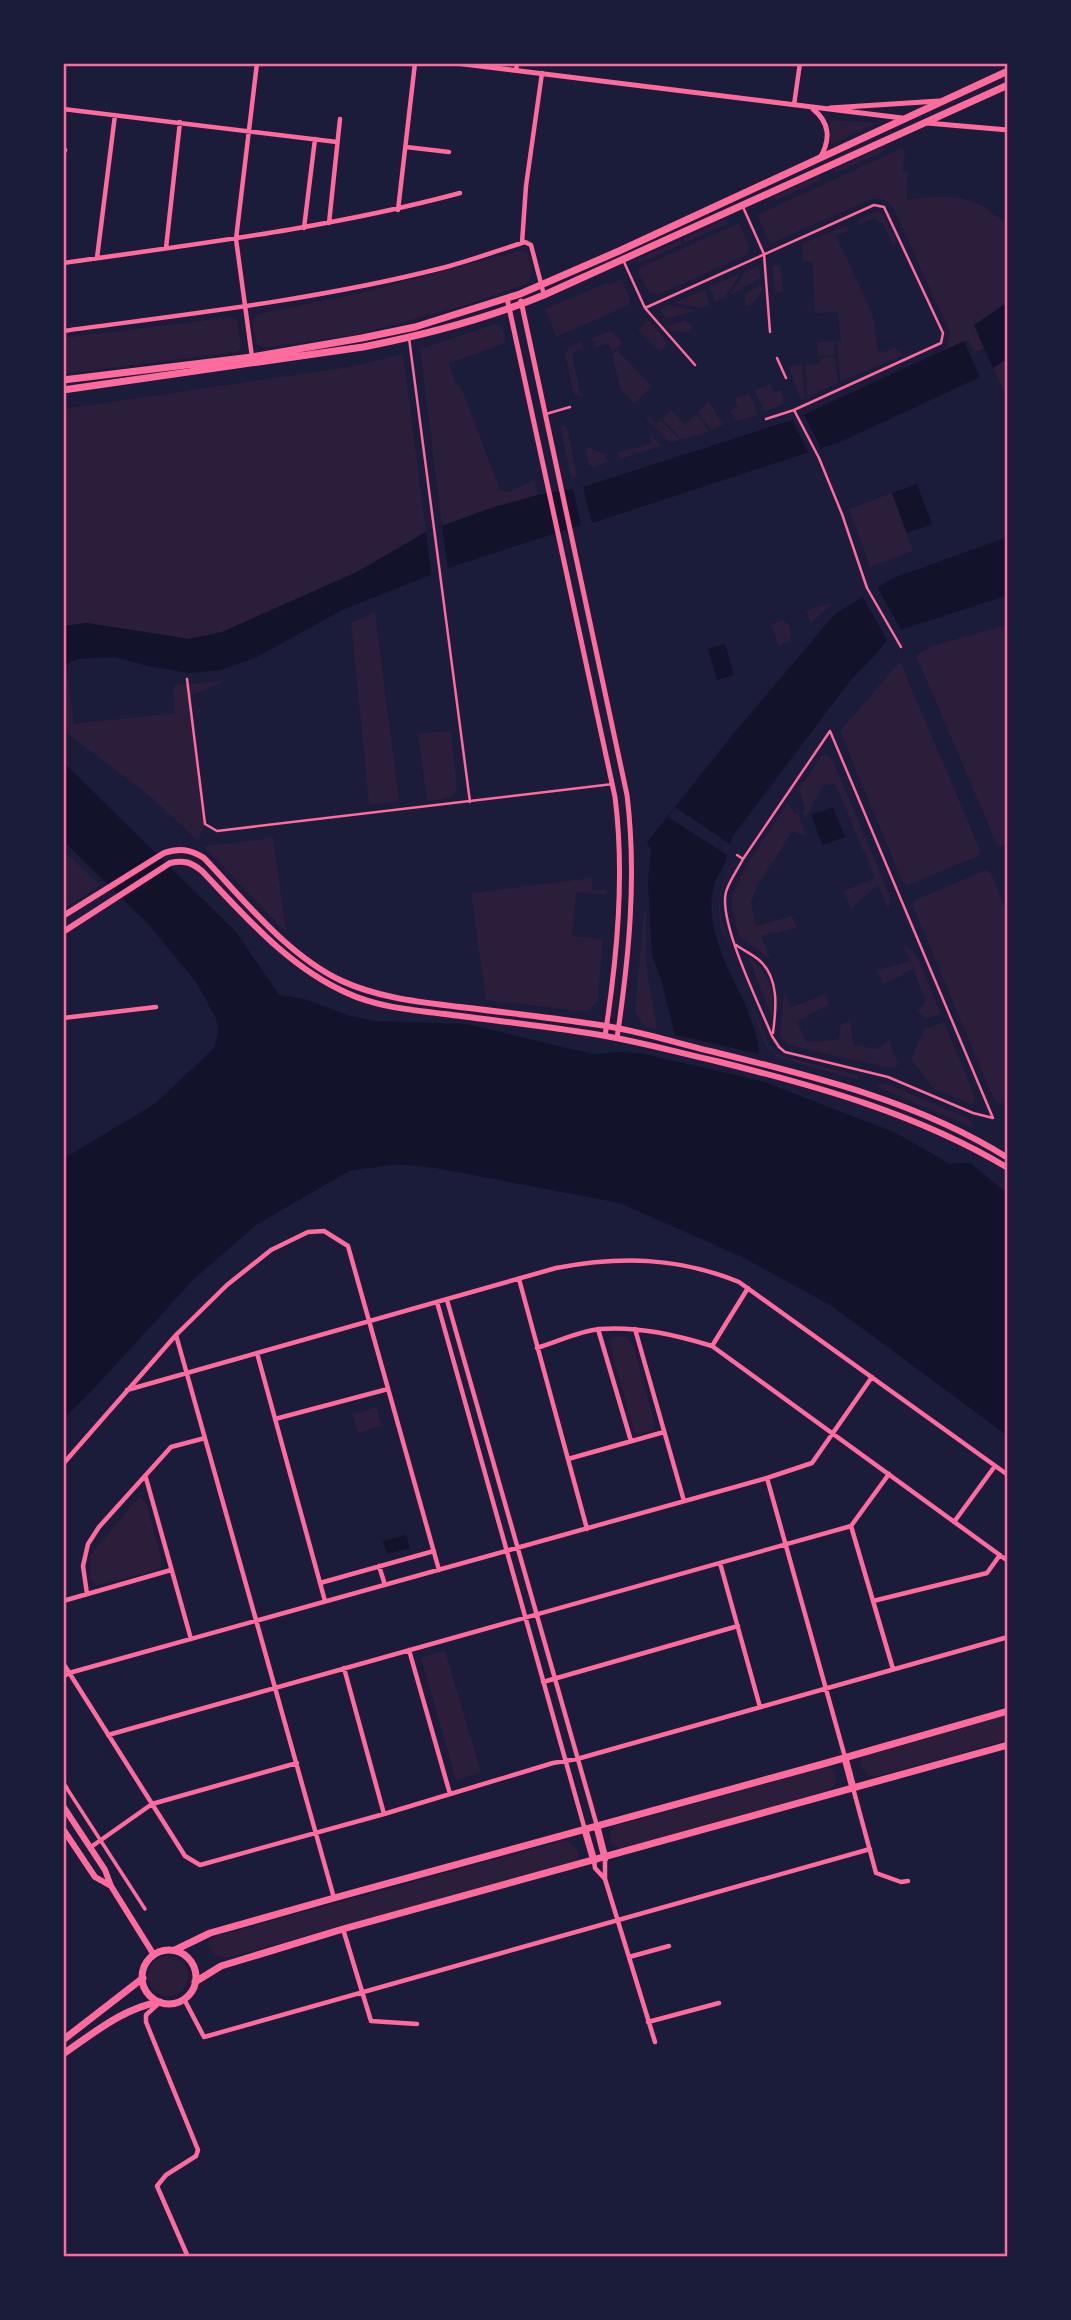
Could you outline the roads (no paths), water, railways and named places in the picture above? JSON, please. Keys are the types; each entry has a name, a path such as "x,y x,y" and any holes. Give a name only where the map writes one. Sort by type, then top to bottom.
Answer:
{"main road":[{"path":"63,380 253,360 415,327 520,294 1008,71"},
{"path":"63,390 409,338 510,307 623,260 1008,85"},
{"path":"63,916 164,853 186,849 204,858 307,960 341,981 373,992 429,1003 618,1028 801,1073 865,1092 988,1146 1008,1158"},
{"path":"63,932 170,863 183,861 194,864 202,871 248,919 304,969 360,998 399,1008 605,1035 798,1081 862,1100 984,1154 1008,1168"},
{"path":"984,1154 988,1146"},
{"path":"161,2002 148,1993 143,1978 147,1961 162,1951 175,1950 210,1933 1008,1711"},
{"path":"195,1982 221,1966 343,1930 1008,1745"},
{"path":"845,1758 853,1788"},
{"path":"63,1806 105,1870 111,1886 154,1955"},
{"path":"597,1827 605,1858"},
{"path":"63,1829 95,1877 111,1886"},
{"path":"585,1830 594,1861"},
{"path":"63,2054 142,2005 184,1999 193,1988 196,1974 189,1959 175,1950"},
{"path":"63,2040 143,1978"}],"street":[{"path":"253,360 236,239 257,63"},
{"path":"398,210 415,63"},
{"path":"455,63 517,67 542,73 813,109 902,118"},
{"path":"794,106 800,63"},
{"path":"522,243 526,186 542,73"},
{"path":"813,109 940,101"},
{"path":"63,109 337,142"},
{"path":"813,109 820,115 827,131 826,147 820,158"},
{"path":"97,258 115,115"},
{"path":"329,223 340,119"},
{"path":"166,248 180,122"},
{"path":"924,122 1008,130"},
{"path":"304,228 315,139"},
{"path":"405,147 449,152"},
{"path":"63,262 304,228 398,210 460,193"},
{"path":"63,331 246,307 365,286 440,268 527,242 544,295"},
{"path":"520,294 627,795 632,836 632,898 617,1038"},
{"path":"507,298 615,797 620,831 620,879 605,1035"},
{"path":"563,556 576,554"},
{"path":"615,797 627,795"},
{"path":"63,1017 156,1007"},
{"path":"862,1100 865,1092"},
{"path":"63,1464 176,1335 227,1285 271,1250 308,1232 324,1231 348,1246 439,1570"},
{"path":"127,1390 556,1268 625,1259 686,1265 713,1272 748,1288 1008,1475"},
{"path":"519,1279 587,1529"},
{"path":"712,1346 748,1288"},
{"path":"447,1300 597,1827"},
{"path":"437,1302 585,1830"},
{"path":"537,1348 598,1329 635,1329 677,1335 712,1346 1008,1561"},
{"path":"598,1329 631,1441"},
{"path":"635,1329 684,1501"},
{"path":"176,1335 334,1898"},
{"path":"257,1353 325,1601"},
{"path":"63,1677 69,1673 587,1529 812,1463 872,1377"},
{"path":"275,1419 388,1389"},
{"path":"568,1460 664,1432"},
{"path":"87,1594 83,1566 88,1544 99,1527 171,1447 205,1438"},
{"path":"954,1522 995,1466"},
{"path":"108,1735 851,1526 889,1474"},
{"path":"145,1477 191,1639"},
{"path":"767,1478 845,1758"},
{"path":"851,1526 893,1670"},
{"path":"320,1583 434,1551"},
{"path":"873,1601 987,1573 1000,1555"},
{"path":"720,1563 760,1707"},
{"path":"379,1566 385,1585"},
{"path":"63,1601 172,1570"},
{"path":"543,1682 738,1626"},
{"path":"63,1663 185,1856 200,1865 1008,1637"},
{"path":"409,1650 450,1794"},
{"path":"344,1668 384,1814"},
{"path":"90,1847 152,1804 297,1763"},
{"path":"63,1783 63,1789"},
{"path":"63,1783 145,1909"},
{"path":"853,1788 876,1873 901,1882 908,1881"},
{"path":"184,1999 204,2037 870,1849"},
{"path":"605,1858 605,1879 655,2042"},
{"path":"594,1861 605,1879"},
{"path":"343,1930 371,2021 417,2024"},
{"path":"629,1957 669,1946"},
{"path":"161,2002 146,2015 146,2022 198,2150 196,2156 166,2175 157,2186 188,2257"},
{"path":"648,2022 719,2003"}],"lane":[{"path":"645,308 879,205 888,211 943,338 936,347 794,410 766,419"},
{"path":"742,206 764,254 770,332"},
{"path":"623,260 645,308 695,365"},
{"path":"409,338 470,802"},
{"path":"777,358 786,378"},
{"path":"546,414 570,407"},
{"path":"794,410 819,458 842,514 867,588 901,648"},
{"path":"187,679 205,824 213,830 612,784"},
{"path":"830,731 993,1118 973,1113 888,1077 785,1052 772,1036 736,945 729,926 726,891 743,859 830,731"},
{"path":"737,855 743,859"},
{"path":"736,945 759,960 766,969 776,997 772,1036"}]}
